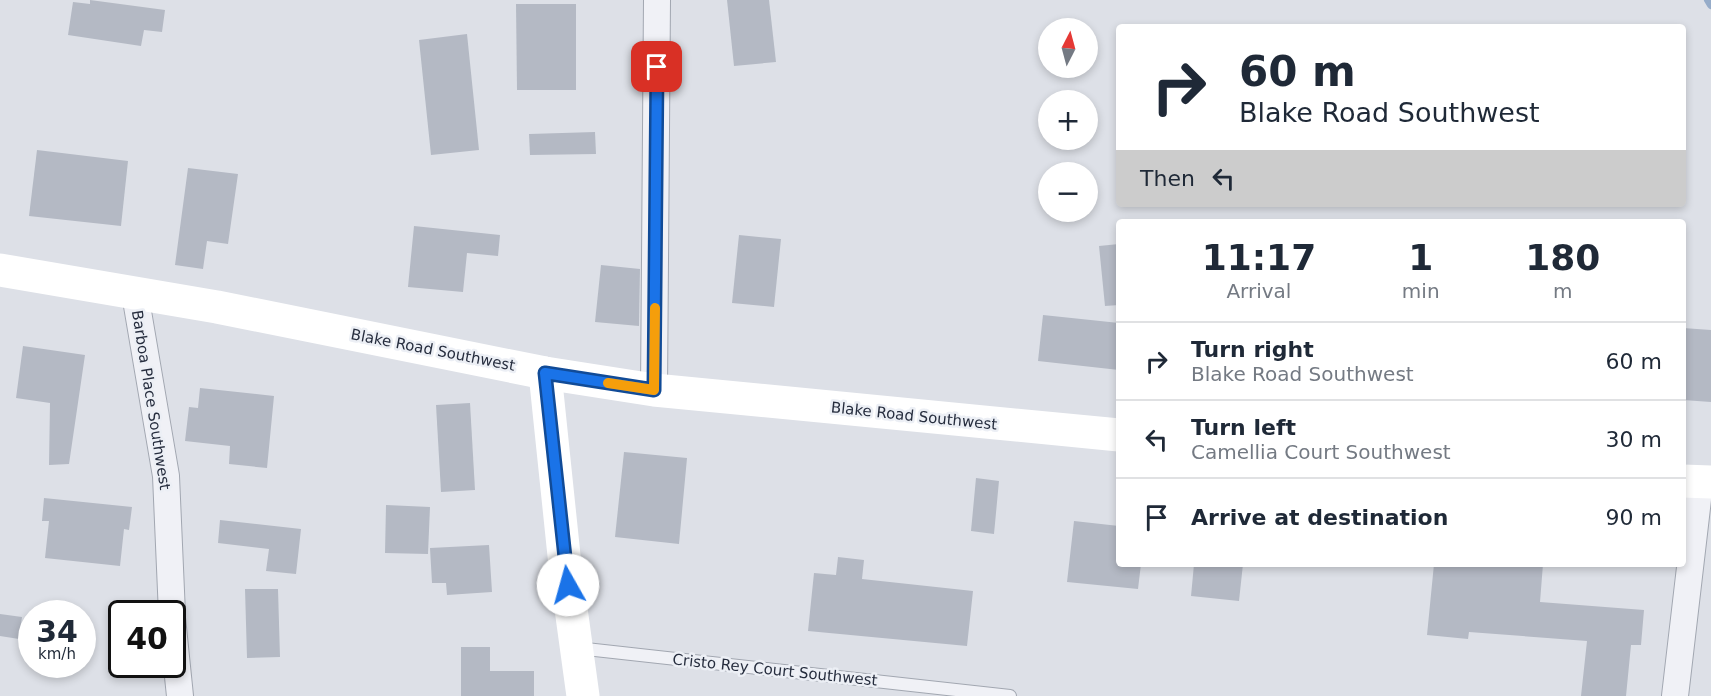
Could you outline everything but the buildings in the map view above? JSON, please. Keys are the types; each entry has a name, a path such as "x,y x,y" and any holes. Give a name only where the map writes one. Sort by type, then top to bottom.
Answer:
{"street":[{"path":"654,390 657,0"},
{"name":"Blake Road Southwest","path":"0,270 218,307 545,373 654,390 1116,435"},
{"name":"Barboa Place Southwest","path":"135,294 166,476 171,600"},
{"path":"545,373 583,696"},
{"path":"1675,696 1698,482"},
{"path":"178,678 180,696"}],"lane":[{"name":"Cristo Rey Court Southwest","path":"576,648 1010,696"}],"waterway":[{"path":"1708,0 1711,5"}],"slow traffic":[{"path":"608,383 654,390 655,308"}],"route":[{"path":"568,585 545,373 654,390 657,67"}]}
